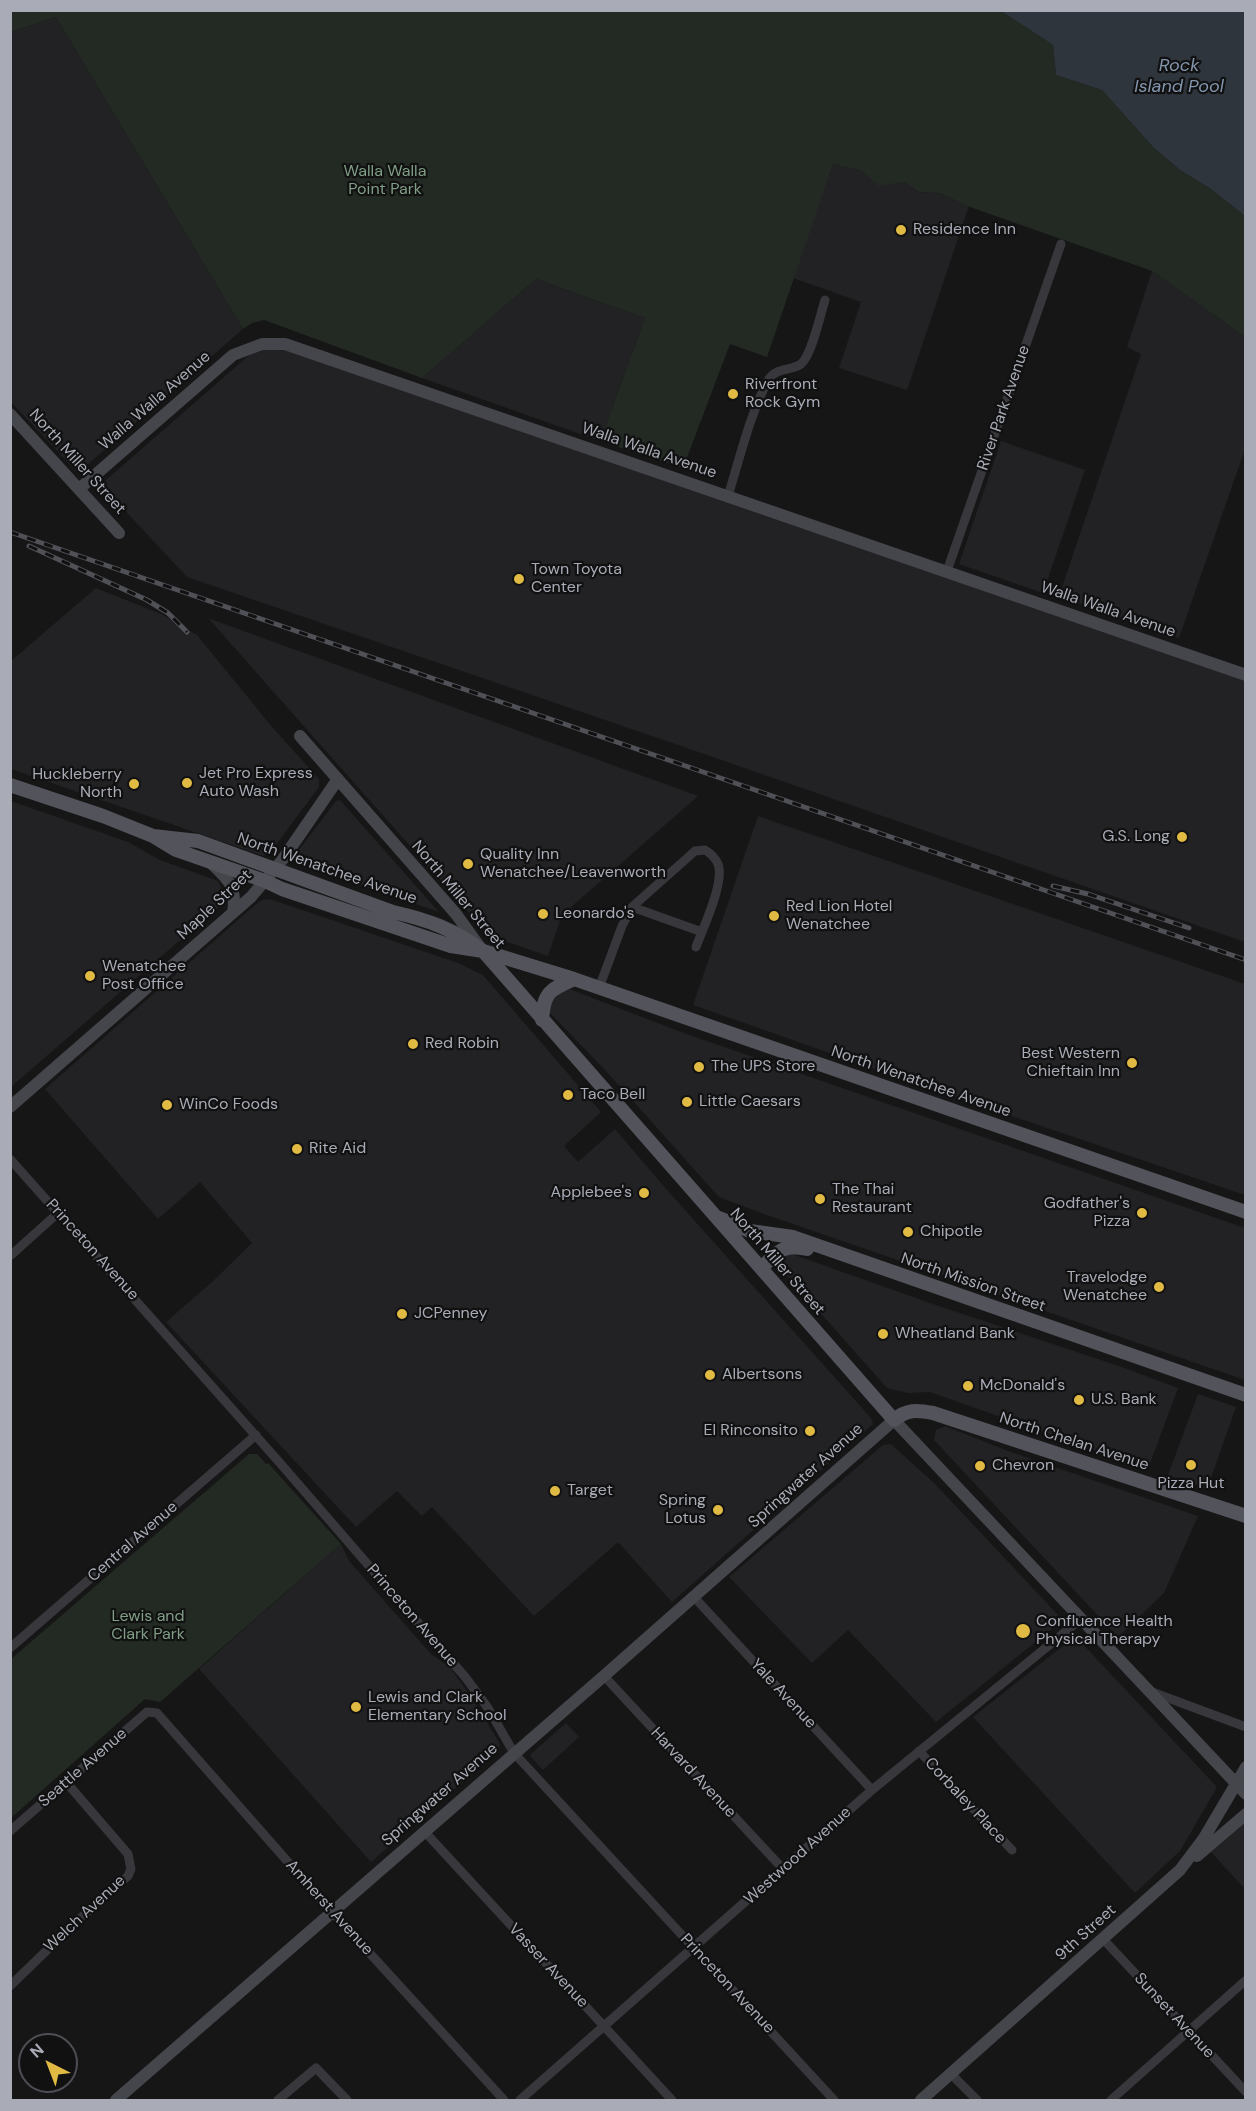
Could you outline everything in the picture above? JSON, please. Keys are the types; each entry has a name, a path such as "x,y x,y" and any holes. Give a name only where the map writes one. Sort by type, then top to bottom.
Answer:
{"main road":[{"name":"North Wenatchee Avenue","path":"10,785 153,836 176,850 282,889 451,946 483,951 574,979 1245,1212"},
{"name":"North Wenatchee Avenue","path":"153,836 198,841 393,912 453,931 483,951"},
{"name":"North Miller Street","path":"483,951 894,1420"},
{"path":"543,1020 544,1001 549,992 574,979"},
{"name":"North Mission Street","path":"714,1216 750,1231 793,1237 1245,1395"},
{"name":"North Mission Street","path":"760,1268 790,1246 827,1250"},
{"name":"North Chelan Avenue","path":"894,1420 903,1412 914,1410 933,1413 1245,1516"}],"street":[{"name":"River Park Avenue","path":"947,571 1061,244"},
{"path":"728,496 769,379 774,373 795,367 804,360 825,300"},
{"name":"Walla Walla Avenue","path":"79,489 233,355 254,346 270,344 300,348 1245,675"},
{"name":"North Miller Street","path":"10,414 119,533"},
{"name":"North Miller Street","path":"300,736 456,914 483,951"},
{"name":"Maple Street","path":"10,1107 251,897 275,869 338,779"},
{"path":"599,988 622,926 632,907 695,851 705,850 714,858 719,870 715,893 696,947"},
{"path":"210,862 228,879 232,887 236,897 233,914"},
{"path":"632,907 702,932"},
{"name":"Princeton Avenue","path":"10,1159 256,1435 466,1678 488,1708 514,1753 834,2100"},
{"path":"10,1256 58,1213"},
{"name":"North Miller Street","path":"894,1420 1245,1794"},
{"name":"Springwater Avenue","path":"116,2100 894,1420"},
{"name":"Central Avenue","path":"10,1648 256,1435"},
{"name":"Yale Avenue","path":"694,1597 872,1790"},
{"name":"Westwood Avenue","path":"520,2100 872,1790 1081,1619"},
{"name":"Harvard Avenue","path":"603,1676 783,1869"},
{"path":"1149,1691 1245,1727"},
{"name":"Seattle Avenue","path":"10,1830 147,1712 157,1713"},
{"name":"Amherst Avenue","path":"157,1713 332,1912 504,2100"},
{"name":"Corbaley Place","path":"919,1751 1012,1850"},
{"name":"9th Street","path":"921,2100 1180,1870 1204,1838 1245,1767"},
{"name":"Welch Avenue","path":"10,1986 76,1922 128,1876 131,1869 128,1854 66,1782"},
{"path":"1180,1870 1245,1814"},
{"name":"Vasser Avenue","path":"424,1831 672,2100"},
{"name":"Sunset Avenue","path":"1103,1939 1245,2092"},
{"path":"1111,2100 1245,1980"},
{"path":"278,2100 316,2068 347,2100"},
{"path":"951,2074 976,2100"}],"shaded area":[{"path":"56,17 243,329 78,473 11,402 11,32"},
{"path":"833,164 862,171 879,185 904,182 919,192 938,193 969,206 907,390 839,368 861,302 793,278"},
{"path":"1152,271 1245,337 1245,449 1179,638 1059,596 1141,354 1127,347"},
{"path":"536,279 645,318 600,441 422,378"},
{"path":"272,344 1245,681 1245,942 187,577 102,486 106,480 247,357 261,347"},
{"path":"1001,441 1085,470 1043,593 959,564"},
{"path":"96,588 161,614 197,635 273,728 319,779 319,787 272,850 264,856 11,769 11,661"},
{"path":"208,618 698,796 562,915 548,956 490,936"},
{"path":"340,800 439,912 298,864 295,855 336,801"},
{"path":"11,801 128,842 160,860 218,881 225,897 223,903 184,939 11,1087"},
{"path":"758,816 1245,984 1245,1195 693,1005"},
{"path":"270,899 458,963 483,975 601,1112 564,1146 578,1162 615,1129 871,1418 873,1424 672,1602 618,1542 534,1616 432,1507 422,1516 397,1491 356,1527 166,1322 252,1243 200,1182 158,1219 45,1089 255,905 262,900"},
{"path":"564,987 681,1032 1245,1228 1245,1380 719,1197 606,1071 545,1008 551,995"},
{"path":"789,1253 1178,1388 1148,1469 930,1392 908,1393 887,1388 776,1263"},
{"path":"1198,1394 1236,1407 1207,1489 1168,1475"},
{"path":"945,1426 1008,1451 1198,1516 1164,1593 1118,1637 934,1440 936,1430"},
{"path":"891,1444 935,1484 1059,1616 1058,1624 936,1722 848,1630 812,1663 729,1577 883,1445"},
{"name":"Lewis and Clark Elementary School","path":"341,1544 349,1561 432,1655 449,1666 500,1744 498,1751 371,1862 199,1669"},
{"path":"1073,1638 1078,1639 1217,1787 1180,1851 1135,1893 973,1717"},
{"path":"566,1723 579,1737 543,1770 531,1754"},
{"path":"1245,1821 1245,1884 1243,1887 1211,1852"}],"green space":[{"name":"Walla Walla Point Park","path":"10,11 1001,11 1053,45 1056,75 1102,90 1153,147 1180,170 1211,189 1245,216 1245,337 1152,271 970,207 939,193 919,192 904,182 879,186 862,171 833,164 767,357 730,344 683,468 600,441 645,318 536,279 422,378 264,320 252,323 243,329 56,17 11,32"},
{"name":"Lewis and Clark Park","path":"249,1454 257,1454 266,1464 268,1463 341,1544 160,1702 145,1699 11,1818 11,1659"}],"water":[{"name":"Rock Island Pool","path":"1001,11 1245,11 1245,216 1211,189 1180,170 1153,147 1102,90 1056,75 1053,45"}],"railway":[{"path":"10,532 1246,960"},
{"path":"29,546 147,600 168,613 187,632"},
{"path":"1053,886 1088,894 1189,928"}],"place":[{"name":"Residence Inn","path":"901,230"},
{"name":"Riverfront Rock Gym","path":"733,394"},
{"name":"Town Toyota Center","path":"519,579"},
{"name":"Jet Pro Express Auto Wash","path":"187,783"},
{"name":"Huckleberry North","path":"134,784"},
{"name":"G.S. Long","path":"1182,837"},
{"name":"Quality Inn Wenatchee/Leavenworth","path":"468,864"},
{"name":"Leonardo's","path":"543,914"},
{"name":"Red Lion Hotel Wenatchee","path":"774,916"},
{"name":"Wenatchee Post Office","path":"90,976"},
{"name":"Red Robin","path":"413,1044"},
{"name":"Best Western Chieftain Inn","path":"1132,1063"},
{"name":"The UPS Store","path":"699,1067"},
{"name":"Taco Bell","path":"568,1095"},
{"name":"Little Caesars","path":"687,1102"},
{"name":"WinCo Foods","path":"167,1105"},
{"name":"Rite Aid","path":"297,1149"},
{"name":"Applebee's","path":"644,1193"},
{"name":"The Thai Restaurant","path":"820,1199"},
{"name":"Godfather's Pizza","path":"1142,1213"},
{"name":"Chipotle","path":"908,1232"},
{"name":"Travelodge Wenatchee","path":"1159,1287"},
{"name":"JCPenney","path":"402,1314"},
{"name":"Wheatland Bank","path":"883,1334"},
{"name":"Albertsons","path":"710,1375"},
{"name":"McDonald's","path":"968,1386"},
{"name":"U.S. Bank","path":"1079,1400"},
{"name":"El Rinconsito","path":"810,1431"},
{"name":"Pizza Hut","path":"1191,1465"},
{"name":"Chevron","path":"980,1466"},
{"name":"Target","path":"555,1491"},
{"name":"Spring Lotus","path":"718,1510"},
{"name":"Confluence Health Physical Therapy","path":"1023,1631"},
{"name":"Lewis and Clark Elementary School","path":"356,1707"}]}
